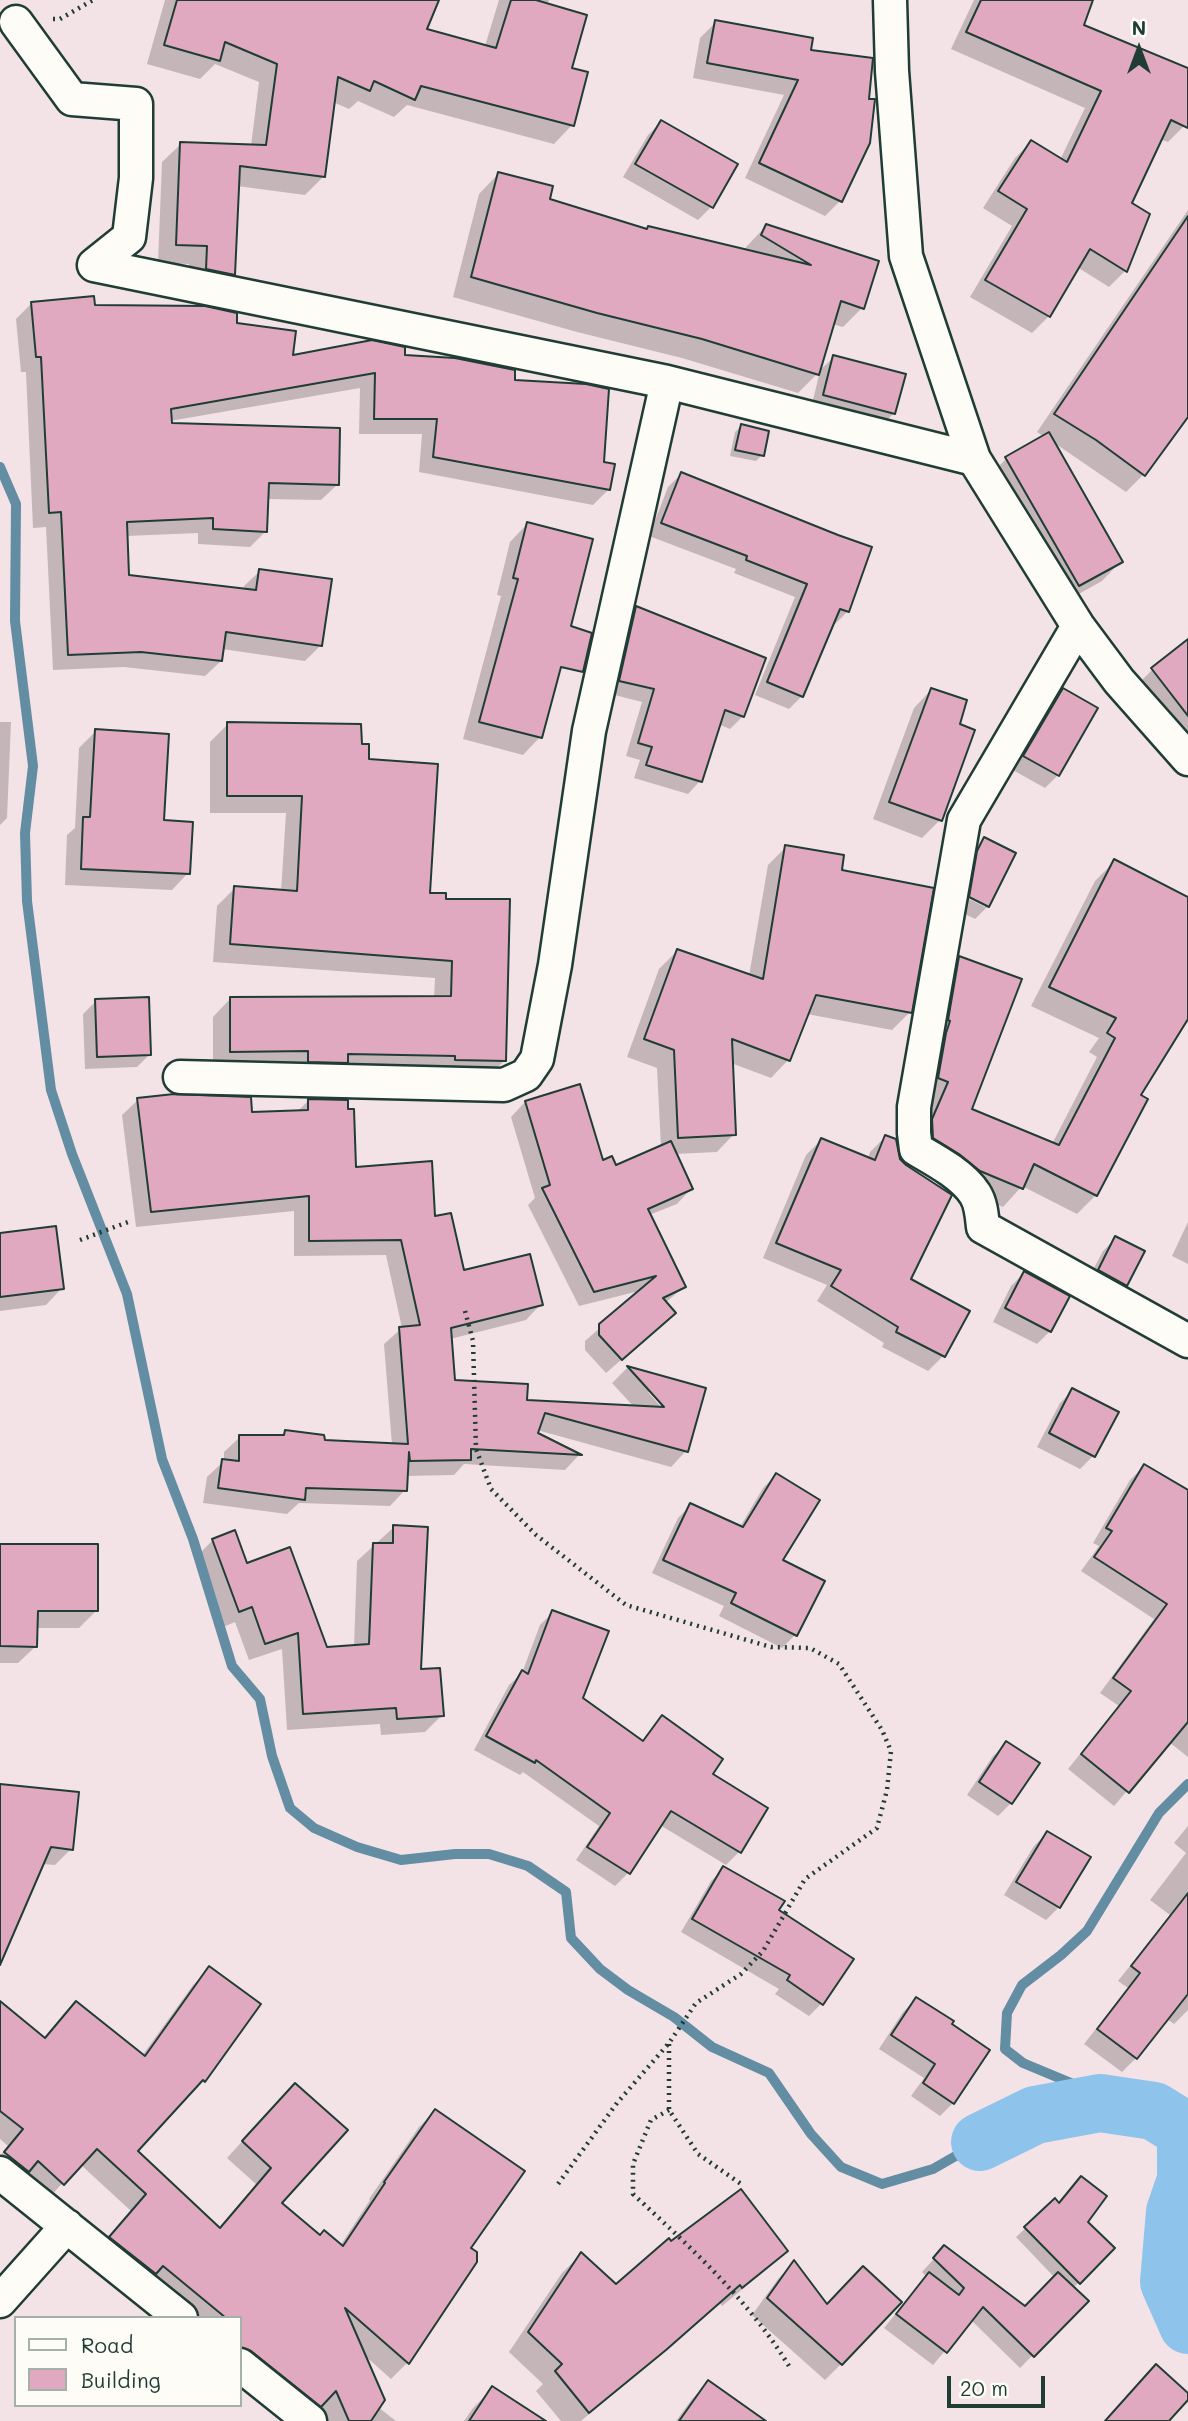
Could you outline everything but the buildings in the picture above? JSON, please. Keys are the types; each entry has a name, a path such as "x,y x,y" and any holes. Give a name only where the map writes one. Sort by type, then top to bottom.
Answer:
{"street":[{"path":"890,0 892,71 906,256 974,459 1078,626 1119,681 1188,759"},
{"path":"16,22 72,99 136,104 136,178 129,237 94,264 667,382 974,459"},
{"path":"180,1077 504,1085 526,1075 537,1059 555,965 589,731 667,382"},
{"path":"1078,626 964,820 914,1107 916,1149 966,1183 976,1195 982,1211 983,1227 1188,1341"},
{"path":"0,2173 179,2316"},
{"path":"0,2301 67,2226"},
{"path":"242,2367 310,2421"}],"path":[{"path":"80,1240 128,1222"},
{"path":"465,1311 472,1341 476,1449 491,1489 500,1499 536,1535 626,1605 771,1647 810,1648 839,1664 882,1730 891,1751 887,1790 877,1828 805,1879 762,1951 741,1974 696,2004 669,2043 617,2103 558,2184"},
{"path":"669,2043 669,2110 698,2154 741,2184"},
{"path":"669,2110 651,2120 633,2164 633,2194 707,2264 769,2333 789,2366"}],"waterway":[{"path":"0,467 16,504 15,621 33,766 25,833 27,901 51,1090 72,1154 127,1294 162,1459 193,1539 232,1666 260,1699 272,1756 290,1808 314,1828 357,1847 401,1860 455,1854 489,1854 528,1866 566,1892 571,1938 600,1969 628,1990 674,2017 712,2047 769,2073 811,2134 841,2167 882,2184 933,2169 980,2142"},
{"path":"1131,2108 1023,2063 1005,2049 1007,2013 1022,1985 1087,1931 1159,1813 1188,1784"},
{"path":"980,2142 1035,2115 1100,2103 1154,2111 1186,2131 1186,2180 1175,2212 1169,2282 1188,2325"}]}
